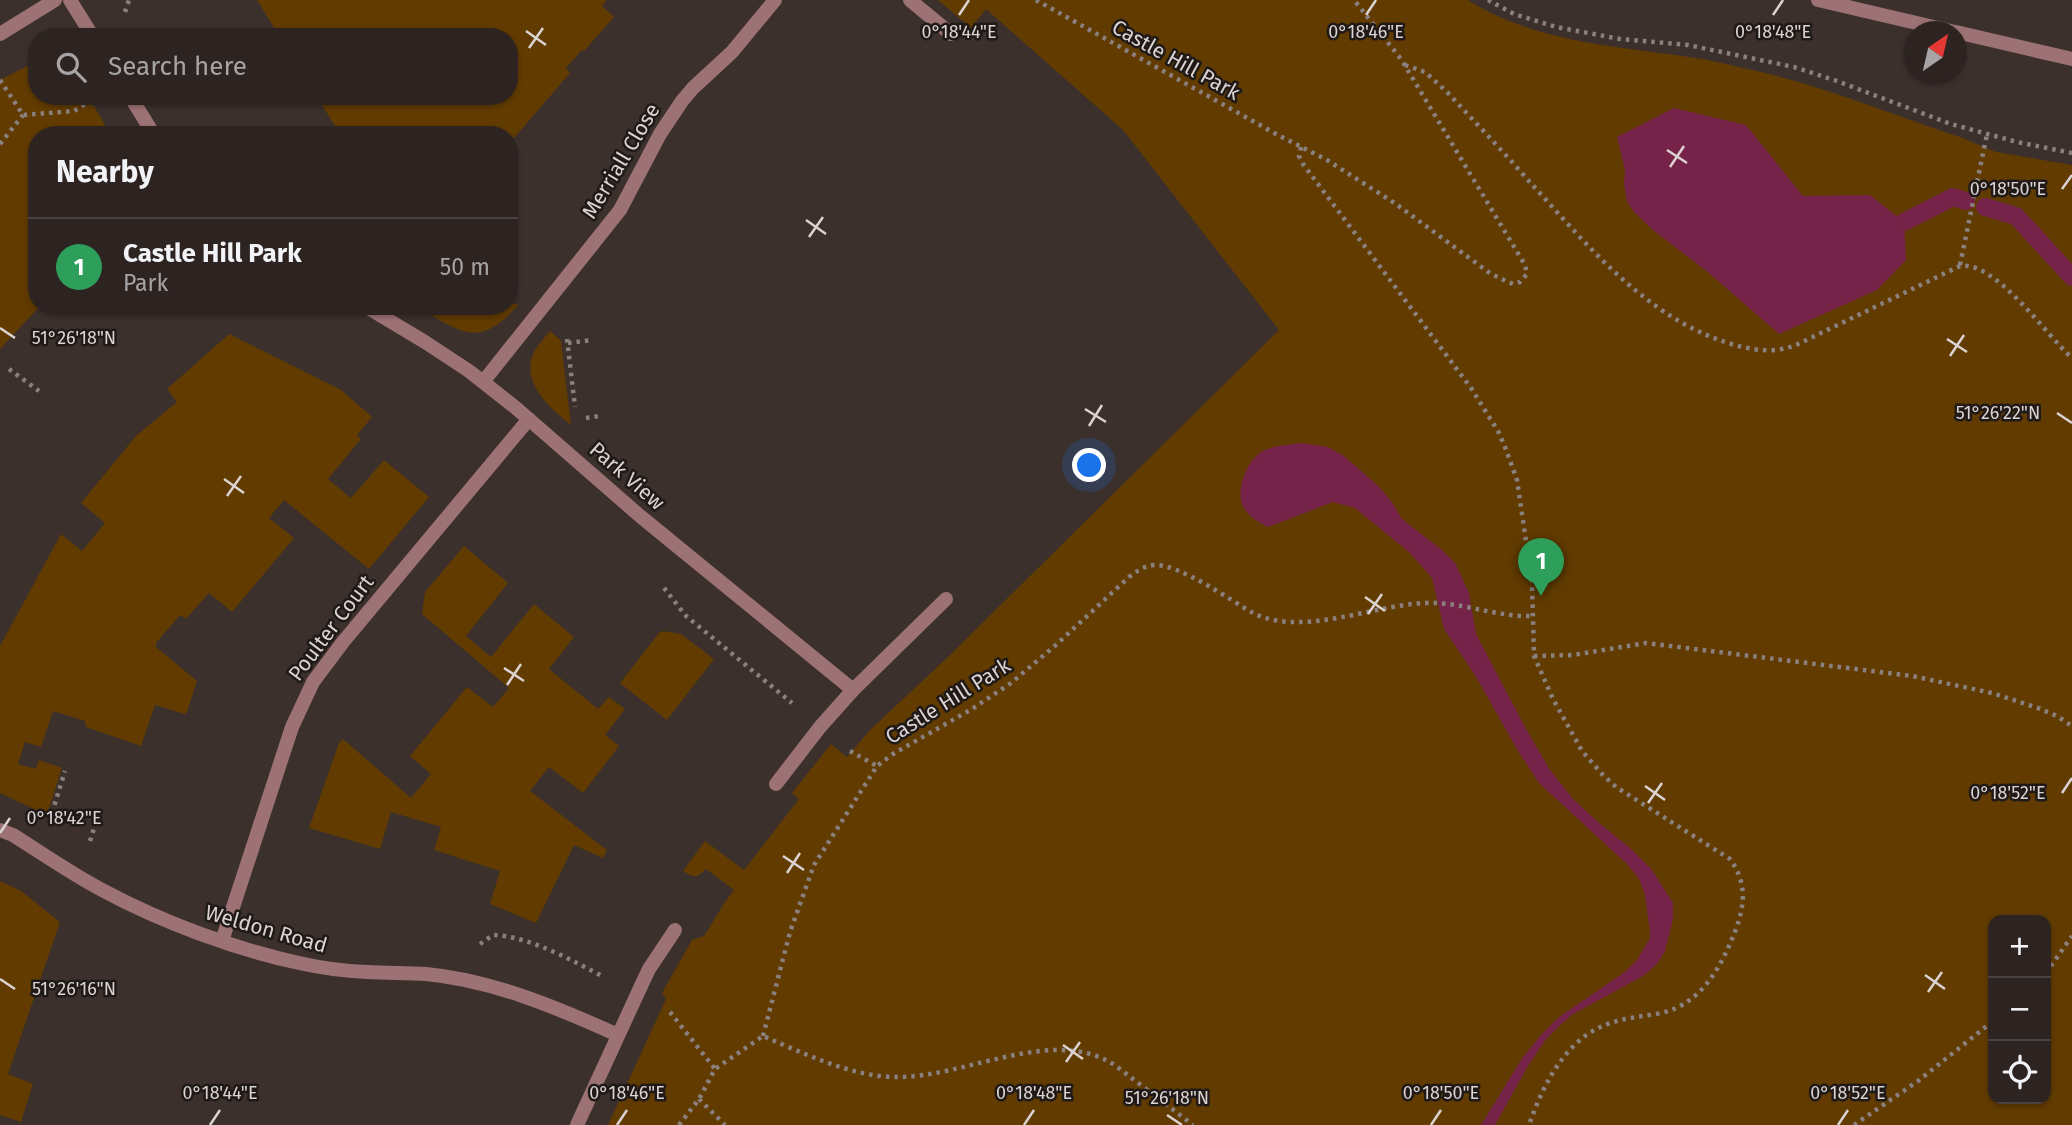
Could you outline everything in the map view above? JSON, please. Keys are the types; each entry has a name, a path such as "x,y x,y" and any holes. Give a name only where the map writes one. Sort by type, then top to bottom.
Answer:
{"street":[{"path":"0,34 37,5 55,0"},
{"path":"70,0 87,28"},
{"name":"Merriall Close","path":"483,382 620,209 660,134 682,101 732,52 775,0"},
{"path":"909,0 951,34"},
{"path":"1818,0 1909,21"},
{"path":"1967,35 2072,59"},
{"path":"136,105 148,126"},
{"name":"Park View","path":"381,315 483,382 640,516 853,690"},
{"name":"Poulter Court","path":"222,941 292,727 313,682 528,419"},
{"path":"776,784 853,690 946,600"},
{"name":"Weldon Road","path":"0,830 13,835 101,890 154,915 222,941 276,958 324,968 426,974 471,982 518,995 618,1035"},
{"path":"577,1125 649,969 675,930"}],"path":[{"name":"Castle Hill Park","path":"1035,0 1327,160 1367,185 1491,274 1513,284 1520,282 1527,274 1525,265 1404,65 1386,38 1354,0"},
{"path":"1488,0 1514,14 1556,27 1620,39 1688,45 1794,67 1951,124 2017,142 2072,153"},
{"name":"Castle Hill Park","path":"1404,65 1425,72 1447,92 1595,252 1639,293 1659,309 1712,338 1753,349 1787,349 1960,266"},
{"path":"0,80 23,115"},
{"path":"0,144 23,115 74,111 84,105"},
{"path":"1987,134 1960,266 1967,265 1981,271 2008,290 2072,358"},
{"path":"1301,147 1299,156 1303,164 1471,388 1498,431 1519,494 1532,582 1534,656 1553,699 1582,751 1616,787 1730,859 1738,872 1744,894 1739,919 1730,942 1713,976 1698,994 1671,1010 1616,1020 1585,1035 1562,1061 1543,1089 1529,1125"},
{"path":"538,313 564,332 568,343 576,412 580,424 562,447"},
{"path":"568,343 593,340"},
{"path":"9,369 39,391"},
{"name":"Castle Hill Park","path":"763,1036 790,932 814,864 877,766 1011,683 1133,573 1150,566 1168,566 1265,619 1281,621 1322,620 1430,603 1531,616"},
{"path":"1534,656 1573,655 1646,643 1899,674 1992,693 2038,708 2072,726"},
{"path":"51,816 65,771"},
{"path":"473,948 493,935 526,942 639,990 674,1015 715,1069"},
{"path":"2051,966 2072,936"},
{"path":"1854,1125 1918,1081 1988,1025"},
{"path":"679,1125 699,1099 715,1069 763,1036 830,1063 882,1077 936,1075 1039,1050 1090,1053 1116,1066 1193,1125"},
{"path":"699,1099 725,1125"}],"shaded area":[{"path":"257,0 607,0 602,6 614,17 566,68 570,73 518,133 518,126 335,126 322,105 518,105 518,28 274,28"},
{"path":"938,0 1468,0 1493,14 1547,34 1706,60 1783,78 1860,102 1996,152 2072,165 2072,1125 608,1125 666,999 662,993 692,940 704,936 734,890 706,869 698,876 683,871 705,841 744,870 799,799 792,793 831,744 847,757 870,730 949,656 1279,330 1123,130 986,9 971,28"},
{"path":"28,66 28,105 93,105 106,126 28,126 28,315 32,315 0,349 0,80"},
{"path":"1674,108 1746,125 1803,196 1870,195 1904,222 1906,260 1877,290 1779,334 1709,273 1653,230 1634,212 1627,201 1625,170 1617,137"},
{"path":"432,315 509,315 484,331 474,333 452,327"},
{"path":"550,331 561,341 571,425 540,395 531,376 533,354"},
{"path":"229,334 341,390 372,417 357,435 361,439 328,479 351,498 384,460 429,497 369,569 284,500 269,518 294,538 232,612 209,593 186,619 180,615 156,643 156,647 197,681 185,714 155,705 141,746 86,727 85,721 53,711 41,747 25,742 18,764 36,769 39,760 62,768 47,815 0,793 0,646 61,534 82,551 105,523 81,503 136,436 177,402 167,389"},
{"path":"1302,443 1328,447 1344,456 1378,486 1402,519 1455,563 1469,593 1476,634 1550,770 1573,799 1652,870 1673,903 1673,919 1665,951 1657,964 1643,976 1573,1014 1557,1028 1528,1066 1495,1125 1481,1125 1523,1057 1541,1035 1559,1017 1625,972 1637,960 1650,938 1645,895 1638,877 1627,864 1539,783 1475,675 1444,629 1432,578 1410,553 1355,508 1333,502 1268,527 1247,513 1242,505 1241,487 1253,459 1277,446"},
{"path":"464,546 508,583 466,636 491,657 534,604 574,637 549,669 598,709 609,697 625,709 605,735 619,746 583,793 549,767 530,791 607,850 603,858 574,845 536,923 490,904 500,871 434,850 441,827 391,812 380,849 309,828 339,743 343,739 411,798 431,774 410,756 467,687 493,707 509,688 422,614 425,592"},
{"path":"663,631 681,634 714,659 667,720 620,683"},
{"path":"0,881 21,891 60,922 8,1074 33,1084 21,1122 0,1115"}],"waterway":[{"path":"1904,222 1953,197 1966,201"},
{"path":"1985,207 2016,216 2072,277"}],"place":[{"name":"Castle Hill Park","path":"1541,596"}]}
